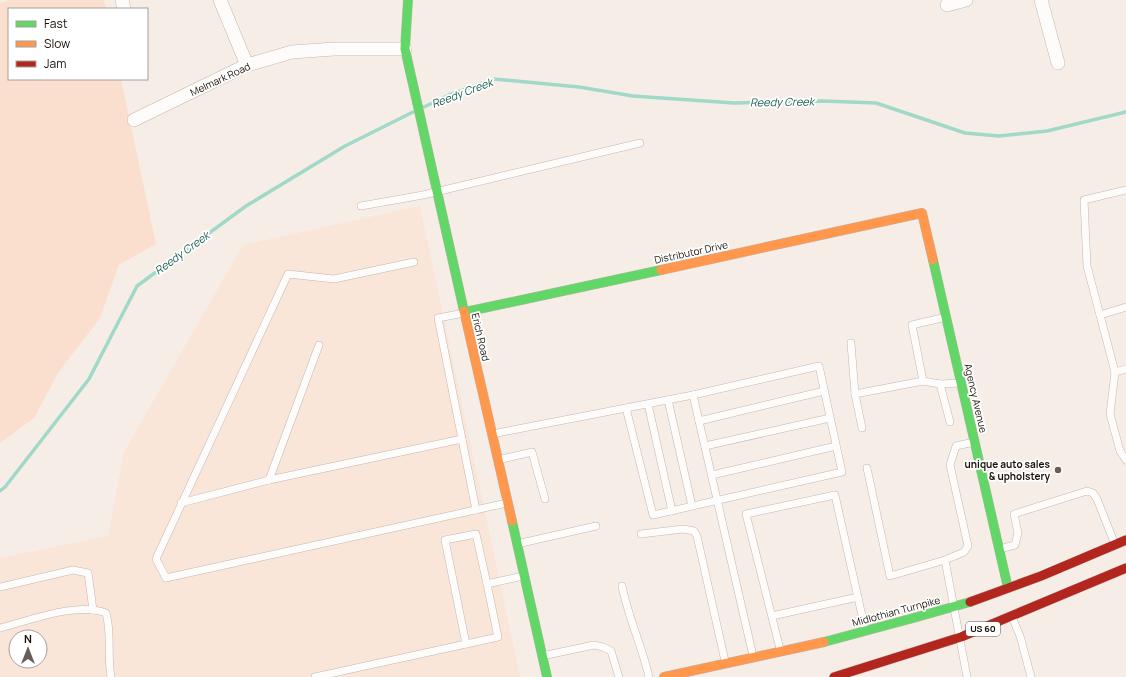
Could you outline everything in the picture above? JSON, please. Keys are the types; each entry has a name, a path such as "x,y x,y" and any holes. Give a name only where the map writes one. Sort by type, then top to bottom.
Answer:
{"street":[{"path":"220,0 247,65"},
{"name":"Erich Road","path":"408,0 405,49 546,677"},
{"path":"947,5 966,0"},
{"path":"1041,0 1058,64"},
{"name":"Melmark Road","path":"134,120 247,65 292,52 334,49 405,49"},
{"name":"Distributor Drive","path":"465,312 922,213"},
{"name":"Agency Avenue","path":"922,213 1008,588"},
{"name":"Midlothian Turnpike","path":"664,677 781,652 954,607 1044,576 1126,540"},
{"name":"US 60","path":"834,677 961,637 1012,617 1126,568"}],"lane":[{"path":"361,206 437,192 640,143"},
{"path":"1126,190 1084,200 1087,266 1115,372 1110,414 1120,451 1126,460"},
{"path":"414,262 334,279 288,274 181,502 156,559 166,578 508,503"},
{"path":"1100,315 1126,308"},
{"path":"465,312 438,318 476,510"},
{"path":"923,381 912,325 946,317"},
{"path":"851,343 855,394 862,428"},
{"path":"269,480 319,345"},
{"path":"492,434 626,408 648,404 693,395 819,366 842,472 653,515 626,408"},
{"path":"1115,372 1126,369"},
{"path":"855,394 923,381 940,384 961,382"},
{"path":"940,384 950,422"},
{"path":"699,421 824,391"},
{"path":"693,395 753,658"},
{"path":"668,400 692,506"},
{"path":"648,404 672,511"},
{"path":"705,446 830,418"},
{"path":"181,502 269,480 462,439"},
{"path":"867,468 890,576 945,560 964,552 968,546 950,465 956,446 974,442"},
{"path":"712,475 836,446"},
{"path":"498,460 532,452 545,499"},
{"path":"999,549 1015,545 1018,533 1014,514 1087,491 1094,493 1115,545"},
{"path":"781,652 746,514 835,495 866,631"},
{"path":"517,544 596,526"},
{"path":"641,534 683,529 694,531 697,536 706,574 725,664"},
{"path":"315,677 466,644 498,637 476,534 445,540 466,644"},
{"path":"945,560 961,637 967,677"},
{"path":"0,587 73,570 81,571 88,573 93,610"},
{"path":"487,584 524,576"},
{"path":"622,586 626,607 643,653 649,677"},
{"path":"772,616 858,597"},
{"path":"0,628 77,609 106,613 110,627 108,662 111,677"},
{"path":"1012,617 1020,636 1031,677"},
{"path":"542,656 599,646 611,651 619,677"}],"shaded area":[{"path":"10,0 104,0 106,8 8,8 8,80 121,80 156,244 119,265 100,318 58,373 34,418 0,443 0,3"},
{"path":"420,206 520,677 0,677 0,558 108,536 124,452 243,245"}],"waterway":[{"name":"Reedy Creek","path":"424,107 449,95 494,79 579,87 633,96 734,103 823,101 876,103 965,133 999,136 1047,131 1126,112"},
{"name":"Reedy Creek","path":"0,491 5,487 89,379 137,286 246,206 345,146 413,112"}],"traffic: fast":[{"path":"408,0 405,49 464,311"},
{"path":"933,260 1008,588"},
{"path":"465,312 661,270"},
{"path":"512,521 547,677"},
{"path":"824,642 970,602"}],"traffic: slow":[{"path":"661,270 922,213 933,260"},
{"path":"464,311 512,521"},
{"path":"664,677 824,642"}],"traffic: jam":[{"path":"970,602 1041,576 1126,540"},
{"path":"834,677 961,637 1126,568"}],"place":[{"name":"unique auto sales & upholstery","path":"1058,470"}]}
